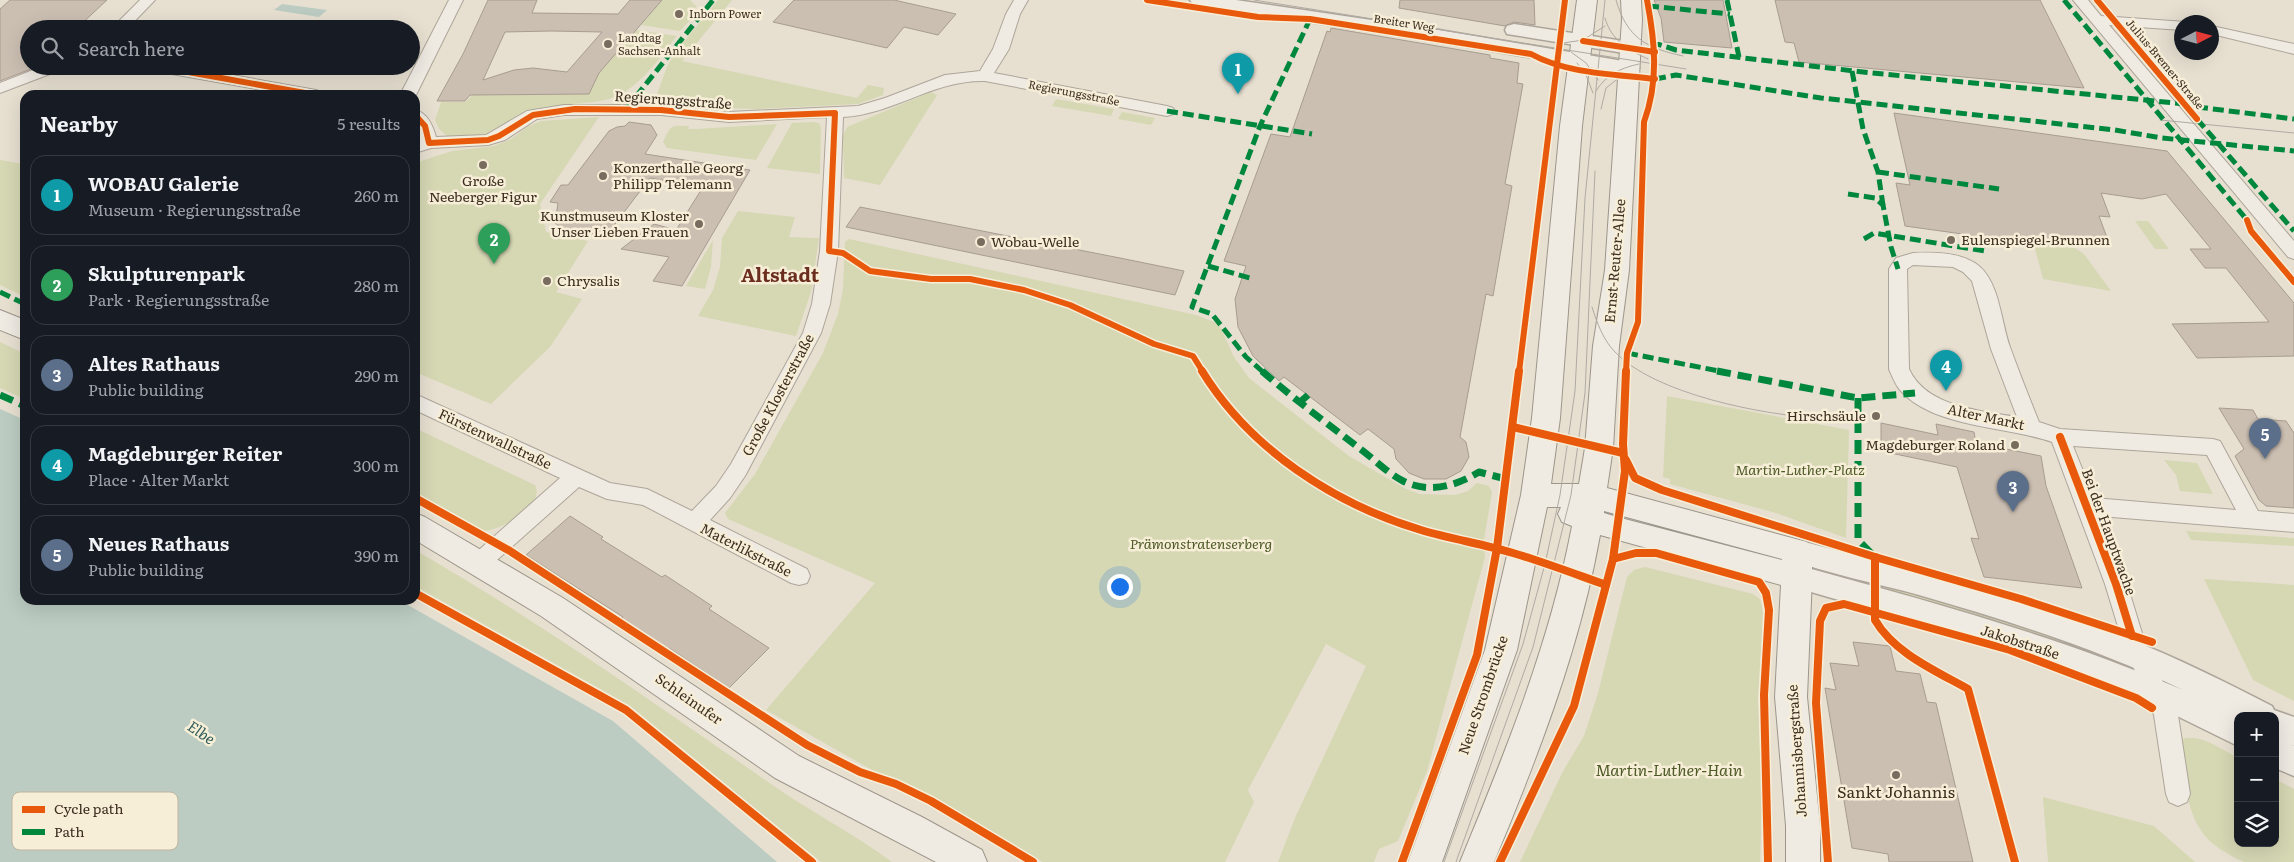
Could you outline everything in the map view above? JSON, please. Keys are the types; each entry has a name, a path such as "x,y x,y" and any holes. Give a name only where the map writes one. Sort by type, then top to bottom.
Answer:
{"main road":[{"path":"1535,495 1546,418 1571,126 1587,0"},
{"name":"Ernst-Reuter-Allee","path":"1591,509 1599,448 1606,346 1618,270 1630,58 1631,0"},
{"path":"0,319 20,329"},
{"name":"Jakobstraße","path":"1535,495 1797,564"},
{"name":"Neue Strombrücke","path":"1424,862 1501,650 1535,495"},
{"path":"1478,862 1543,692 1576,583 1591,509"},
{"name":"Schleinufer","path":"420,528 480,562 635,661 786,767 910,829 970,862"},
{"name":"Johannisbergstraße","path":"1797,564 1791,683 1792,719 1802,818 1803,862"}],"street":[{"path":"127,20 148,0"},
{"path":"420,71 456,0"},
{"path":"985,76 1001,49 1013,14 1021,0"},
{"name":"Breiter Weg","path":"1199,0 1581,50"},
{"name":"Breiter Weg","path":"1318,0 1630,58"},
{"name":"Julius-Bremer-Straße","path":"2080,0 2294,253"},
{"path":"2097,20 2174,25"},
{"path":"2219,32 2294,48"},
{"path":"0,88 34,75"},
{"path":"205,75 288,90"},
{"path":"411,90 418,75"},
{"name":"Regierungsstraße","path":"420,120 425,126 422,146 488,140 499,136 533,115 575,109 661,110 729,117 835,113 871,109 945,80 966,76 985,76 1167,110"},
{"name":"Große Klosterstraße","path":"694,523 723,492 738,470 812,333 821,304 829,251 835,113"},
{"name":"Alter Markt","path":"1922,259 1959,263 1969,268 1980,278 1997,337 2031,427 1942,408 1919,396 1904,382 1899,369 1898,269 1901,263 1922,259"},
{"name":"Fürstenwallstraße","path":"420,403 607,492 647,497 694,523"},
{"path":"2031,427 2060,438 2213,447 2252,520"},
{"name":"Bei der Hauptwache","path":"2060,438 2116,584 2140,657"},
{"path":"480,562 576,477"},
{"name":"Bei der Hauptwache","path":"2087,506 2294,523"},
{"name":"Materlikstraße","path":"694,523 799,576"},
{"name":"Jakobstraße","path":"1797,564 1978,600 2060,626 2140,657 2254,712"},
{"name":"Jakobstraße","path":"1797,564 2103,670 2234,730"},
{"path":"2140,657 2166,715 2178,794"},
{"path":"2279,724 2294,732"},
{"path":"2279,754 2294,762"}],"green space":[{"path":"662,0 690,0 696,6 693,17 680,31 641,25"},
{"path":"718,0 732,0 682,61 857,98 868,85 884,88 883,95 858,104 758,109 715,108 676,102 656,102 655,99 667,67 674,54"},
{"path":"636,30 677,36 644,76 634,85 613,98 538,108 519,116 498,130 488,134 447,136 439,129 435,120 441,102 466,102 472,95 589,94 595,77"},
{"path":"931,92 937,95 880,185 844,178 843,136 847,127"},
{"path":"1056,99 1114,109 1111,116 1052,106"},
{"path":"1122,112 1155,118 1151,125 1118,119"},
{"path":"599,117 540,204 546,232 588,241 556,292 582,299 550,347 491,404 420,374 420,161 452,151 494,146 511,139 527,127 541,121"},
{"path":"792,123 819,123 821,127 820,174 767,168"},
{"path":"777,124 756,160 667,148 663,142 670,129 675,126 689,126 688,129 696,129"},
{"path":"0,160 20,163 20,295 0,285"},
{"path":"738,211 795,217 789,237 819,238 811,292 796,336 698,316 713,290 720,267 722,238"},
{"path":"2135,221 2148,221 2169,249 2155,249"},
{"name":"Prämonstratenserberg","path":"849,239 1196,315 1219,324 1234,357 1249,378 1349,456 1406,489 1420,494 1455,495 1468,491 1477,483 1489,486 1492,492 1484,540 1485,557 1427,771 1398,841 1379,849 1374,862 1278,862 1295,818 1366,666 1326,644 1248,790 1254,802 1225,862 1043,862 766,710 875,583 728,519 725,513 755,474 823,353 838,314 843,289 845,242"},
{"path":"713,240 711,267 705,289 686,286"},
{"path":"2034,245 2075,248 2084,254 2111,291 2043,279"},
{"path":"0,342 20,352 20,397 0,388"},
{"name":"Martin-Luther-Platz","path":"1667,396 1849,430 1846,538 1776,513 1670,484 1670,479 1663,477"},
{"path":"420,430 535,485 537,493 528,509 511,522 492,530 484,531 420,496"},
{"path":"2164,460 2197,463 2213,494 2180,491 2176,475"},
{"path":"2186,531 2294,538 2294,546 2191,540"},
{"path":"420,553 551,634 786,794 892,862 821,862 629,705 420,589"},
{"name":"Martin-Luther-Hain","path":"1645,567 1753,594 1760,599 1763,612 1758,701 1762,801 1760,862 1520,862 1563,771 1584,736 1598,693 1627,577 1634,570"},
{"path":"2204,579 2294,585 2294,701 2253,680"},
{"path":"1887,585 2062,637 2062,645 1888,592"},
{"path":"2185,738 2199,739 2234,756 2234,847 2279,847 2279,781 2294,789 2294,862 2244,862 2213,843 2202,832 2190,805 2181,742"},
{"path":"2043,797 2154,826 2195,862 2048,862"}],"water":[{"path":"282,4 327,10 319,17 274,10"},
{"name":"Elbe","path":"0,409 20,418 20,605 408,605 613,721 777,862 0,862"}],"building":[{"path":"10,0 107,0 86,20 20,20 20,73 0,81 0,9"},
{"name":"Landtag Sachsen-Anhalt","path":"488,0 537,0 532,13 618,14 630,0 662,0 599,73 589,94 470,95 465,101 437,101 463,54","holes":["505,32 602,32 567,72 533,68 514,70 483,80"]},
{"path":"794,0 894,0 956,14 938,35 904,27 887,48 773,22"},
{"path":"1400,0 1534,0 1535,25 1514,22 1505,26 1399,8"},
{"path":"1654,0 1723,0 1732,48 1664,42 1661,18"},
{"path":"1775,0 2040,0 2084,88 1799,62 1794,43 1785,42"},
{"path":"1331,28 1490,55 1490,58 1519,63 1517,83 1523,84 1505,184 1512,186 1493,296 1486,294 1460,437 1466,442 1469,457 1461,471 1446,479 1424,479 1409,473 1396,459 1394,449 1368,429 1360,435 1284,377 1279,381 1253,356 1238,327 1235,299 1246,266 1224,261 1271,134 1290,137 1327,31 1330,32"},
{"path":"1894,113 2167,151 2294,303 2294,356 2197,358 2172,324 2269,322 2226,268 2205,268 2190,249 2211,249 2166,194 2142,199 2101,193 2110,217 2099,216 2109,243 2073,241 2075,246 1991,242 1991,238 1905,226 1896,183 1910,185"},
{"path":"629,122 651,125 657,135 645,154 750,170 682,286 653,281 669,257 621,249 654,224 676,230 703,187 650,178 606,236 563,229 555,223 558,203 550,202 561,185 568,185 609,131 625,126"},
{"name":"Wobau-Welle","path":"860,207 1184,271 1175,295 846,227"},
{"path":"2219,408 2253,410 2258,419 2286,421 2294,433 2294,508 2266,506 2259,500 2235,456 2244,449"},
{"path":"1881,423 1938,435 1936,424 1974,432 1976,443 2041,456 2046,486 2082,588 1984,577 1971,538 1979,539 1957,467 1881,451"},
{"path":"570,516 603,537 601,539 662,577 665,575 712,606 709,609 769,648 729,688 669,648 665,651 619,620 623,617 526,555"},
{"name":"Sankt Johannis","path":"1853,642 1890,646 1896,671 1920,674 1927,702 1936,703 1973,862 1889,862 1888,854 1852,848 1825,688 1836,690 1830,663 1859,666"}],"tram line":[{"path":"1254,0 1599,55"},
{"path":"1602,28 1605,0"},
{"path":"1616,0 1626,24 1640,39 1658,49 1683,56"},
{"path":"1605,18 1611,32 1621,43 1648,59"},
{"path":"1557,44 1583,40 1602,28"},
{"path":"1599,55 1602,28"},
{"path":"1571,52 1586,63 1597,79"},
{"path":"1597,79 1599,55"},
{"path":"1599,55 1686,69"},
{"path":"1577,63 1586,75 1593,93"},
{"path":"1596,91 1609,76 1639,64"},
{"path":"1601,109 1606,88 1624,74"},
{"path":"1444,862 1523,644 1545,564 1560,495 1575,391 1585,198 1597,79"},
{"path":"2160,120 2294,133"},
{"path":"1456,862 1533,647 1571,495 1585,393 1595,171"},
{"path":"1592,307 1601,330 1614,351 1632,366 1655,379 1682,391 1712,400 1771,413 1822,418"}],"marked path":[{"path":"626,109 713,0"},
{"path":"1727,0 1739,57"},
{"path":"2064,0 2247,220"},
{"path":"1648,6 1730,14"},
{"path":"1310,19 1260,126 1192,307 1212,314 1246,357 1299,403 1403,481 1434,488 1460,483 1479,472 1506,479"},
{"path":"1654,40 1654,43 1676,50 1863,72 2185,104"},
{"path":"1852,71 1863,129 1878,172 1883,205"},
{"path":"1655,79 1676,75 1821,98 2115,130 2162,138 2294,151"},
{"path":"2197,107 2294,119"},
{"path":"1167,111 1312,134"},
{"path":"2197,119 2294,231"},
{"path":"1878,172 1999,189"},
{"path":"1848,194 1875,198 1883,205 1891,247 1898,269"},
{"path":"1864,239 1874,233 1985,251"},
{"path":"1208,266 1250,278"},
{"path":"0,292 20,302"},
{"path":"1627,353 1858,398 1915,393"},
{"path":"0,395 20,404"},
{"path":"1299,403 1308,395"},
{"path":"1858,398 1858,540 1872,554"}],"cycle path":[{"path":"1147,0 1258,17 1310,19 1531,54 1554,64 1655,79"},
{"path":"1402,862 1477,655 1497,548 1565,0"},
{"path":"1500,862 1551,758 1574,706 1613,559 1625,471 1623,444 1627,353 1638,322 1644,122 1653,92 1655,77 1653,31 1647,0"},
{"path":"2097,0 2197,119"},
{"path":"1583,41 1655,52"},
{"path":"205,75 288,90"},
{"path":"420,120 425,126 429,143 488,140 499,136 533,115 575,109 661,110 729,117 835,113 829,251 843,253 870,271 931,279 970,279 1024,290 1070,305 1154,344 1193,356 1212,386 1234,414 1258,439 1285,461 1346,499 1411,527 1539,561 1606,585"},
{"path":"2247,220 2251,231 2294,282"},
{"path":"1513,427 1623,453"},
{"path":"2060,437 2116,584 2132,636"},
{"path":"1626,460 1635,478 1662,490 1826,540 1875,557 2021,599 2152,642"},
{"path":"420,501 510,551 807,745 860,772 896,784 931,801 1033,862"},
{"path":"1613,559 1636,553 1656,553 1759,582 1766,593 1769,610 1764,695 1768,796 1768,862"},
{"path":"1875,557 1875,620 1880,629 1902,649 1968,689 2015,862"},
{"path":"420,596 626,710 812,862"},
{"path":"1828,862 1816,703 1820,621 1826,608 1844,604 2010,650 2136,698 2152,708"}],"place":[{"name":"Inborn Power","path":"679,14"},
{"name":"Landtag Sachsen-Anhalt","path":"608,44"},
{"name":"WOBAU Galerie","path":"1238,94"},
{"name":"Große Neeberger Figur","path":"483,165"},
{"name":"Konzerthalle Georg Philipp Telemann","path":"603,176"},
{"name":"Kunstmuseum Kloster Unser Lieben Frauen","path":"699,224"},
{"name":"Eulenspiegel-Brunnen","path":"1951,240"},
{"name":"Wobau-Welle","path":"981,242"},
{"name":"Skulpturenpark","path":"494,264"},
{"name":"Chrysalis","path":"547,281"},
{"name":"Magdeburger Reiter","path":"1946,391"},
{"name":"Hirschsäule","path":"1876,416"},
{"name":"Magdeburger Roland","path":"2015,445"},
{"name":"Neues Rathaus","path":"2265,459"},
{"name":"Altes Rathaus","path":"2013,512"},
{"name":"Sankt Johannis","path":"1896,775"}],"district":[{"name":"Altstadt","path":"780,275"}]}
